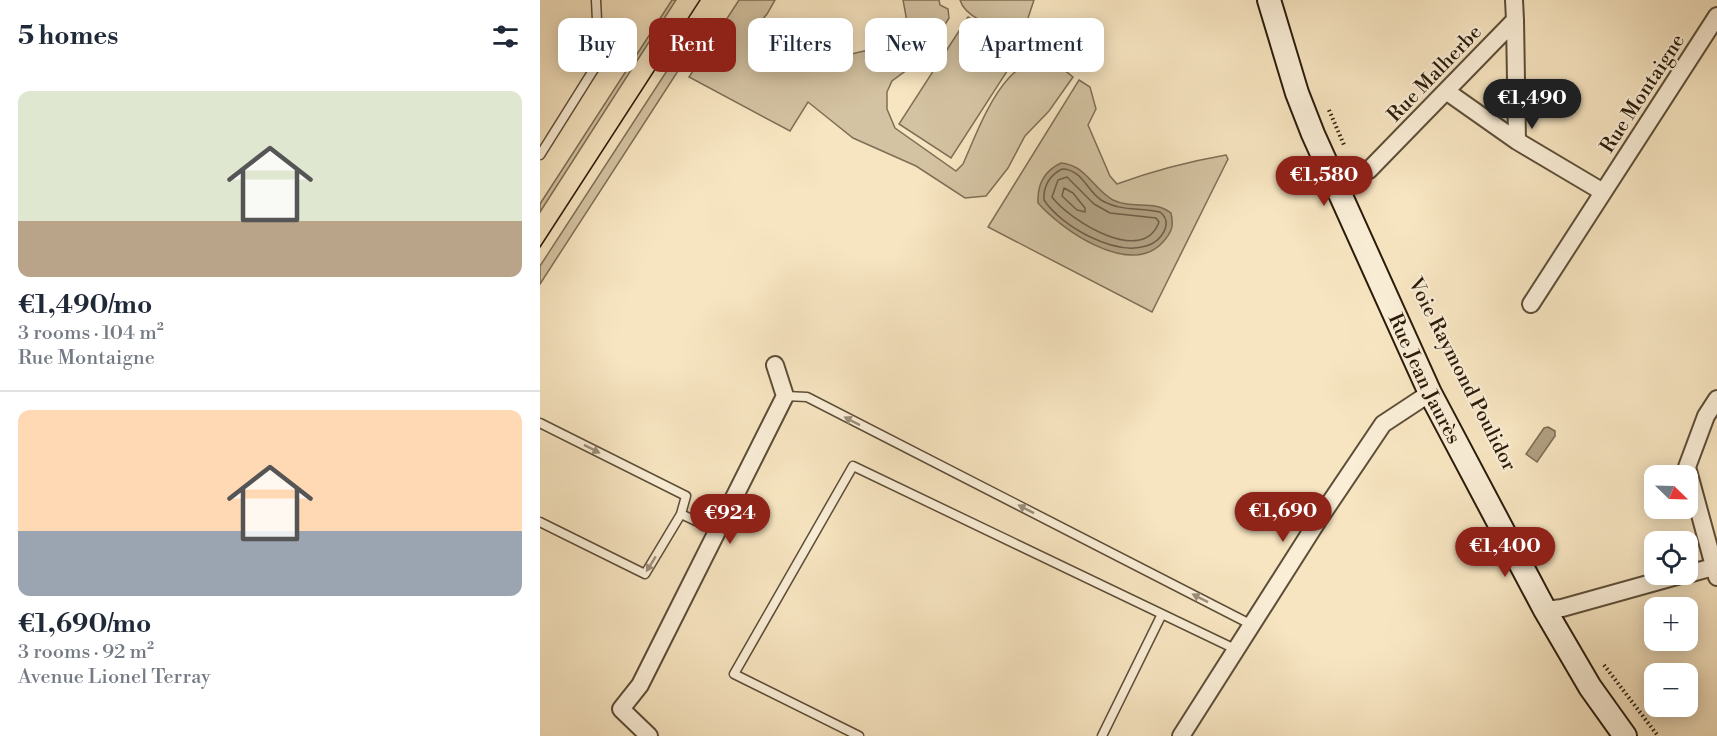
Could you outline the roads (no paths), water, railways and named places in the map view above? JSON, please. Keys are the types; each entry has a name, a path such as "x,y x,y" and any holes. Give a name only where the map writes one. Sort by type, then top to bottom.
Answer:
{"main road":[{"name":"Rue Jean Jaurès","path":"1269,0 1297,93 1430,393 1545,610 1619,734"}],"street":[{"path":"1514,0 1517,141"},
{"name":"Rue Montaigne","path":"1531,304 1717,16"},
{"name":"Rue Malherbe","path":"1336,184 1369,170 1515,20"},
{"path":"1446,91 1517,141 1603,192"},
{"path":"649,736 621,709 640,685 785,396 776,365"},
{"path":"1181,736 1235,649 1383,424 1430,393"},
{"path":"1698,572 1716,570 1687,467 1706,416 1717,399"},
{"path":"1545,610 1562,608 1646,585"}],"lane":[{"path":"540,155 598,61 596,0"},
{"path":"785,396 807,397 1252,625"},
{"path":"540,423 686,496 681,514 645,574 540,522"},
{"path":"859,736 734,674 853,466 1235,649"},
{"path":"681,514 717,531"},
{"path":"1102,736 1162,614"}],"water":[{"path":"1061,163 1077,168 1113,200 1120,203 1157,206 1171,213 1172,229 1163,242 1149,252 1133,255 1115,253 1079,237 1038,203 1040,184 1050,170"},
{"path":"1548,427 1555,431 1555,436 1537,462 1526,454 1544,428"}],"tram line":[{"path":"540,247 700,0"}]}
